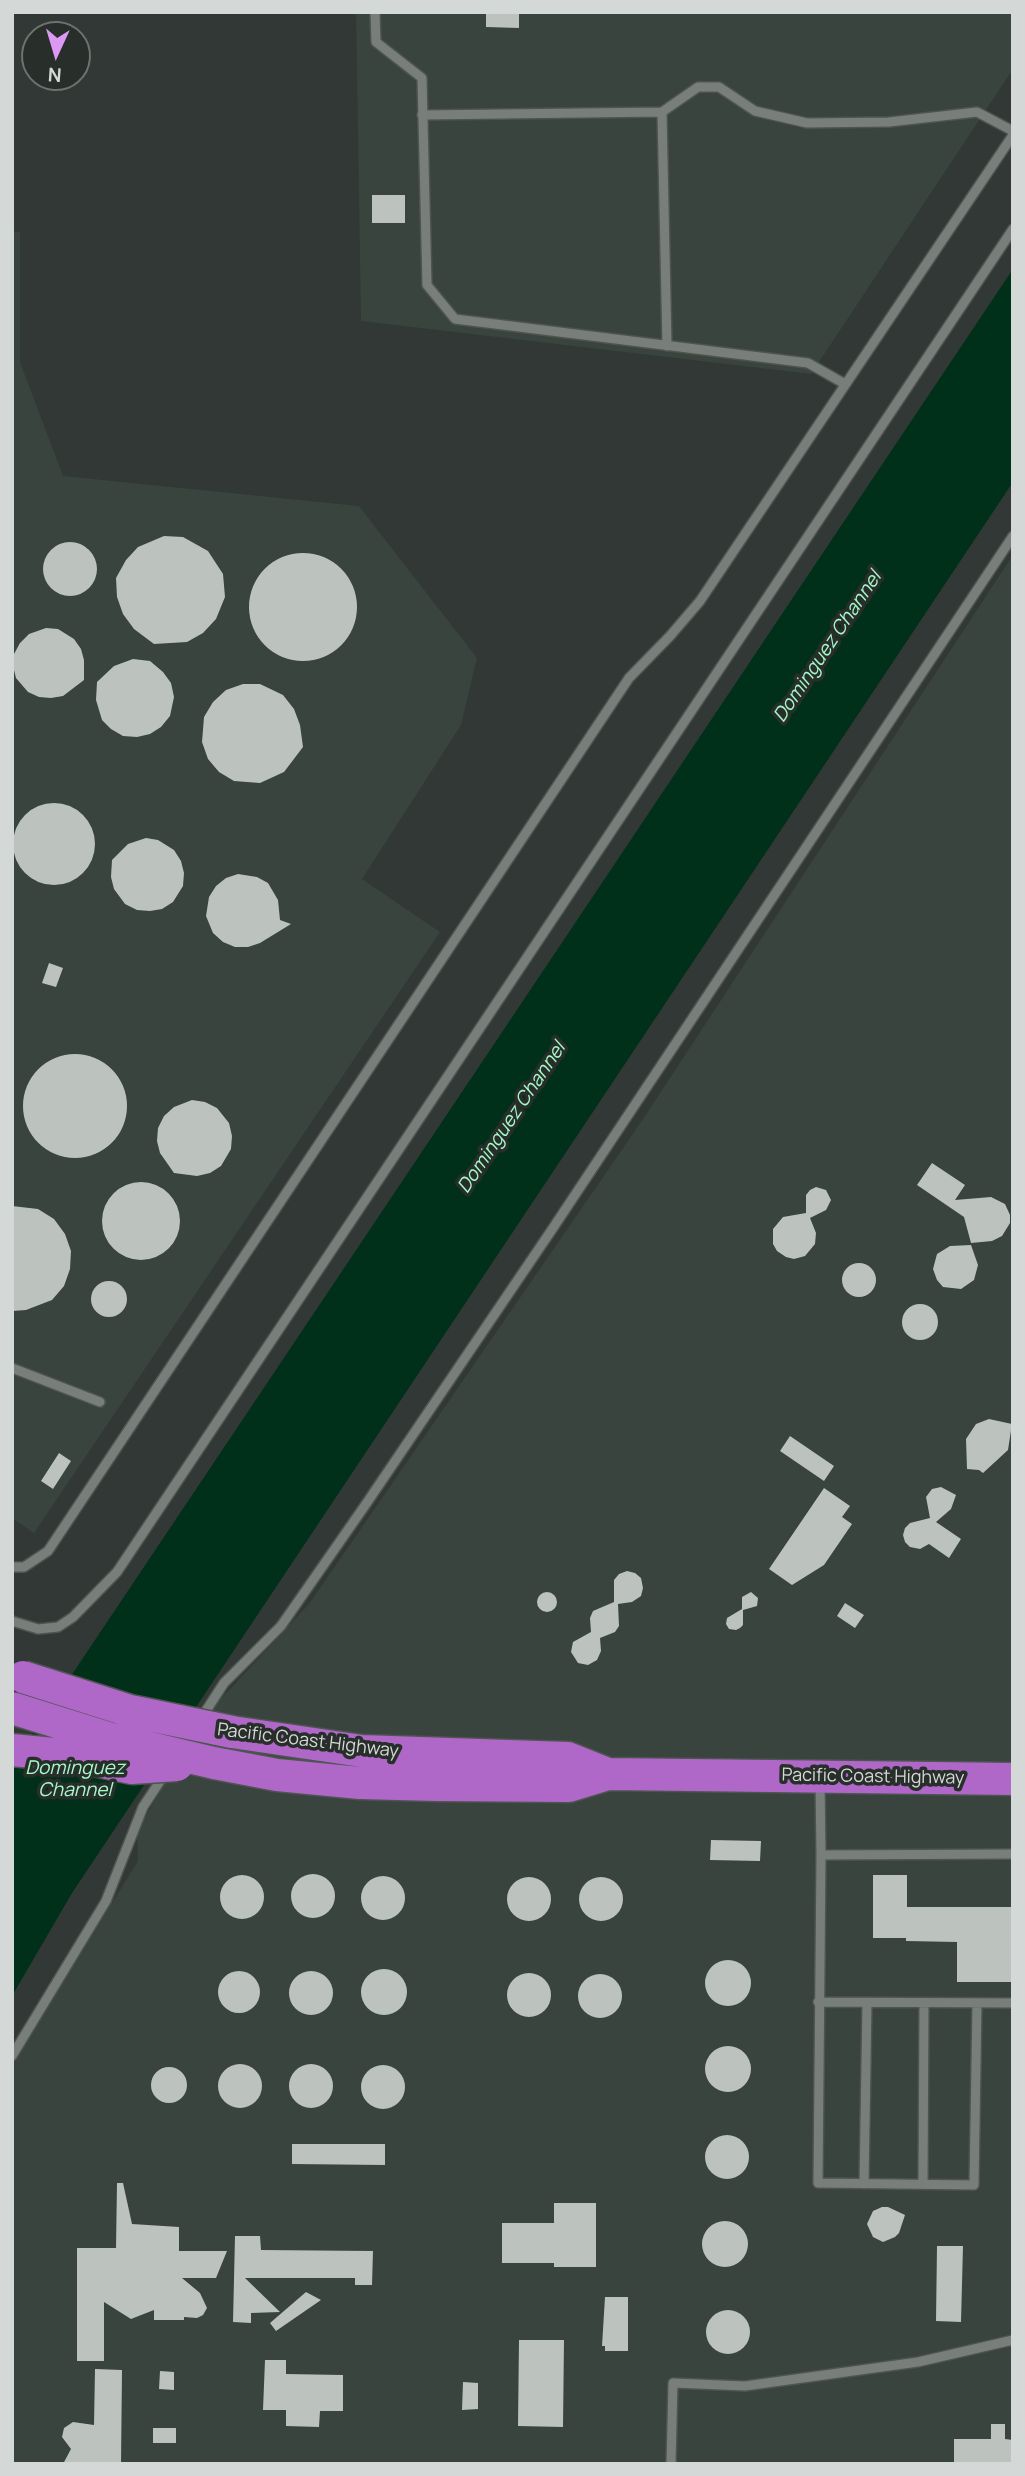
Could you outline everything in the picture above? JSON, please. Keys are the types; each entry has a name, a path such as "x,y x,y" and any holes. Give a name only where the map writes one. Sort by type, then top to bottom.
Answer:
{"highway":[{"name":"Pacific Coast Highway","path":"17,1675 130,1711 232,1732 362,1751 436,1770"},
{"name":"Pacific Coast Highway","path":"12,1708 108,1738 214,1763 291,1777 360,1783 436,1770 482,1771 569,1786 608,1774 1013,1779"},
{"path":"12,1750 75,1756 132,1768 214,1763"}],"lane":[{"path":"374,12 376,42 422,78 427,285 455,318 807,363 845,384"},
{"path":"12,1567 24,1567 48,1551 629,678 699,601 1013,133 977,112 889,122 807,123 755,111 719,87 698,88 662,112 422,115"},
{"path":"662,112 667,345"},
{"path":"12,1622 38,1629 58,1627 73,1617 117,1572 1013,229"},
{"path":"187,1739 224,1683 281,1626 366,1504 1013,536"},
{"path":"12,1368 100,1402"},
{"path":"12,2056 106,1901 143,1807 180,1750"},
{"path":"820,1777 818,2183 974,2185 977,2003"},
{"path":"821,1855 1013,1854"},
{"path":"818,2002 1013,2003"},
{"path":"864,2184 867,2003"},
{"path":"923,2184 924,2003"},
{"path":"671,2464 673,2383 745,2386 918,2362 1013,2340"}],"shaded area":[{"path":"356,12 1013,12 1013,69 811,374 361,321"},
{"path":"12,231 20,232 20,362 63,476 359,506 477,658 461,725 362,879 440,932 34,1533 12,1518"},
{"path":"1013,555 1013,2464 12,2464 12,2064 138,1861 137,1832 163,1786 217,1703 309,1604 643,1119"}],"water":[{"name":"Dominguez Channel","path":"1013,269 1013,482 72,1893 12,1996 12,1764"}],"building":[{"path":"486,12 519,12 519,28 486,27"},
{"path":"372,195 405,195 405,223 372,223"},
{"path":"164,536 183,537 208,551 223,574 225,597 216,619 203,633 187,642 154,644 134,629 123,614 117,597 116,578 126,560 138,547"},
{"path":"70,542 89,550 97,569 89,588 70,596 51,588 43,569 51,550"},
{"path":"303,553 333,562 341,569 348,577 357,607 348,637 341,645 333,652 303,661 273,652 265,645 258,637 249,607 258,577 265,569 273,562"},
{"path":"46,628 58,629 74,639 84,660 84,680 63,696 51,698 28,692 16,678 13,666 14,654 20,643 29,634"},
{"path":"133,659 150,661 163,672 171,683 174,697 170,716 161,727 150,734 137,737 123,736 111,729 102,720 96,700 97,682 114,666"},
{"path":"243,684 260,684 283,695 294,709 300,725 303,747 284,772 260,783 234,781 219,772 208,759 202,742 204,717 213,702 226,690"},
{"path":"54,803 70,806 83,815 92,828 95,844 92,860 83,873 70,882 54,885 38,882 25,873 16,860 13,844 16,828 25,815 38,806"},
{"path":"146,838 158,840 174,850 184,873 183,886 173,902 162,909 150,911 137,910 125,904 114,889 111,877 112,860 128,844"},
{"path":"238,874 257,877 268,883 278,900 280,920 291,924 260,943 248,947 235,947 223,942 213,933 206,916 209,897 216,886 226,878"},
{"path":"49,963 63,968 56,987 42,983"},
{"path":"75,1054 95,1058 112,1069 123,1086 127,1106 123,1126 112,1143 95,1154 75,1158 55,1154 38,1143 27,1126 23,1106 27,1086 38,1069 55,1058"},
{"path":"192,1100 217,1108 229,1123 232,1136 231,1149 221,1166 210,1173 197,1176 174,1173 160,1153 157,1141 158,1128 164,1116 174,1107"},
{"path":"932,1163 965,1185 955,1200 991,1197 1005,1204 1010,1223 1002,1236 992,1241 971,1243 964,1217 917,1185"},
{"path":"141,1182 156,1185 168,1194 177,1206 180,1221 177,1236 168,1248 156,1257 141,1260 126,1257 114,1248 105,1236 102,1221 105,1206 114,1194 126,1185"},
{"path":"816,1187 826,1190 831,1200 826,1210 810,1218 816,1233 815,1244 805,1256 794,1259 786,1257 777,1251 773,1244 773,1229 783,1217 806,1213 806,1195"},
{"path":"12,1206 38,1209 54,1219 65,1234 71,1251 70,1269 64,1286 52,1300 26,1310 12,1311"},
{"path":"971,1245 978,1265 974,1280 961,1289 943,1287 933,1269 937,1254 950,1246"},
{"path":"859,1263 871,1268 876,1280 871,1292 859,1297 847,1292 842,1280 847,1268"},
{"path":"109,1281 122,1286 127,1299 122,1312 109,1317 96,1312 91,1299 96,1286"},
{"path":"920,1304 932,1310 938,1322 932,1334 920,1340 908,1334 902,1322 908,1310"},
{"path":"989,1419 1012,1424 1008,1450 983,1473 967,1469 966,1439 976,1424"},
{"path":"790,1436 834,1466 824,1481 780,1451"},
{"path":"59,1453 71,1461 53,1489 41,1481"},
{"path":"941,1487 956,1495 951,1509 936,1522 961,1539 949,1558 929,1544 920,1549 910,1547 903,1535 910,1523 930,1518 926,1497 932,1489"},
{"path":"824,1488 850,1506 842,1517 852,1524 824,1565 792,1585 769,1569"},
{"path":"627,1571 641,1578 641,1596 632,1602 618,1604 619,1626 615,1632 600,1638 601,1651 597,1660 588,1665 578,1663 571,1652 573,1642 591,1632 590,1618 593,1611 614,1602 614,1580"},
{"path":"547,1592 554,1595 557,1602 554,1609 547,1612 540,1609 537,1602 540,1595"},
{"path":"751,1592 758,1598 757,1606 743,1610 743,1625 740,1628 729,1629 727,1618 742,1609 742,1597"},
{"path":"845,1603 864,1615 855,1628 837,1616"},
{"path":"711,1840 761,1841 760,1861 710,1860"},
{"path":"313,1874 322,1875 329,1880 334,1887 334,1905 329,1912 322,1917 313,1918 304,1917 297,1912 292,1905 291,1896 292,1887 297,1880 304,1875"},
{"path":"242,1875 257,1882 264,1897 257,1912 242,1919 227,1912 220,1897 227,1882"},
{"path":"873,1875 907,1875 907,1907 1013,1907 1013,1982 957,1982 957,1942 873,1938"},
{"path":"383,1876 398,1883 405,1898 398,1913 383,1920 368,1913 361,1898 368,1883"},
{"path":"529,1877 538,1878 545,1883 550,1890 550,1908 545,1915 538,1920 529,1921 520,1920 513,1915 508,1908 507,1899 508,1890 513,1883 520,1878"},
{"path":"601,1877 617,1883 623,1899 617,1915 601,1921 585,1915 579,1899 585,1883"},
{"path":"728,1960 744,1967 751,1983 744,1999 728,2006 712,1999 705,1983 712,1967"},
{"path":"384,1969 400,1976 407,1992 400,2008 384,2015 368,2008 361,1992 368,1976"},
{"path":"239,1971 254,1977 260,1992 254,2007 239,2013 224,2007 218,1992 224,1977"},
{"path":"311,1971 326,1978 333,1993 326,2008 311,2015 296,2008 289,1993 296,1978"},
{"path":"529,1973 538,1974 545,1979 550,1986 550,2004 545,2011 538,2016 529,2017 520,2016 513,2011 508,2004 507,1995 508,1986 513,1979 520,1974"},
{"path":"600,1974 609,1975 616,1980 621,1987 621,2005 616,2012 609,2017 600,2018 591,2017 584,2012 579,2005 578,1996 579,1987 584,1980 591,1975"},
{"path":"728,2046 744,2053 751,2069 744,2085 728,2092 712,2085 705,2069 712,2053"},
{"path":"240,2064 249,2065 256,2070 261,2077 261,2095 256,2102 249,2107 240,2108 231,2107 224,2102 219,2095 218,2086 219,2077 224,2070 231,2065"},
{"path":"311,2064 320,2065 327,2070 332,2077 332,2095 327,2102 320,2107 311,2108 302,2107 295,2102 290,2095 289,2086 290,2077 295,2070 302,2065"},
{"path":"383,2065 398,2072 405,2087 398,2102 383,2109 368,2102 361,2087 368,2072"},
{"path":"169,2067 182,2072 187,2085 182,2098 169,2103 156,2098 151,2085 156,2072"},
{"path":"727,2135 743,2141 749,2157 743,2173 727,2179 711,2173 705,2157 711,2141"},
{"path":"292,2144 385,2144 385,2165 292,2164"},
{"path":"117,2183 123,2183 132,2224 179,2227 179,2251 227,2251 216,2278 182,2278 200,2293 207,2308 203,2315 197,2318 184,2317 184,2320 154,2320 154,2310 131,2319 104,2302 104,2361 77,2361 77,2248 116,2248"},
{"path":"554,2203 596,2203 596,2267 554,2267 554,2263 502,2263 502,2223 554,2223"},
{"path":"882,2207 905,2215 899,2233 883,2242 873,2237 867,2224 873,2211"},
{"path":"725,2221 741,2228 748,2244 741,2260 725,2267 709,2260 702,2244 709,2228"},
{"path":"235,2236 260,2236 261,2250 373,2251 372,2285 355,2285 355,2278 245,2278 280,2312 251,2313 251,2323 233,2322"},
{"path":"937,2246 963,2246 961,2322 936,2321"},
{"path":"306,2292 321,2300 276,2331 270,2323"},
{"path":"605,2297 628,2297 628,2351 605,2351 605,2346 602,2346"},
{"path":"728,2310 737,2311 744,2316 749,2323 749,2341 744,2348 737,2353 728,2354 719,2353 712,2348 707,2341 706,2332 707,2323 712,2316 719,2311"},
{"path":"519,2340 564,2340 563,2427 518,2426"},
{"path":"265,2360 286,2360 286,2374 343,2375 343,2411 320,2411 319,2427 286,2426 286,2410 263,2410"},
{"path":"95,2369 122,2370 121,2464 63,2464 71,2449 62,2437 64,2428 73,2422 94,2425"},
{"path":"160,2371 174,2372 174,2390 159,2389"},
{"path":"463,2382 478,2383 478,2409 462,2410"},
{"path":"991,2424 1005,2424 1005,2439 1013,2440 1013,2464 954,2464 954,2439 991,2439"},
{"path":"153,2428 176,2428 176,2443 153,2443"}]}
